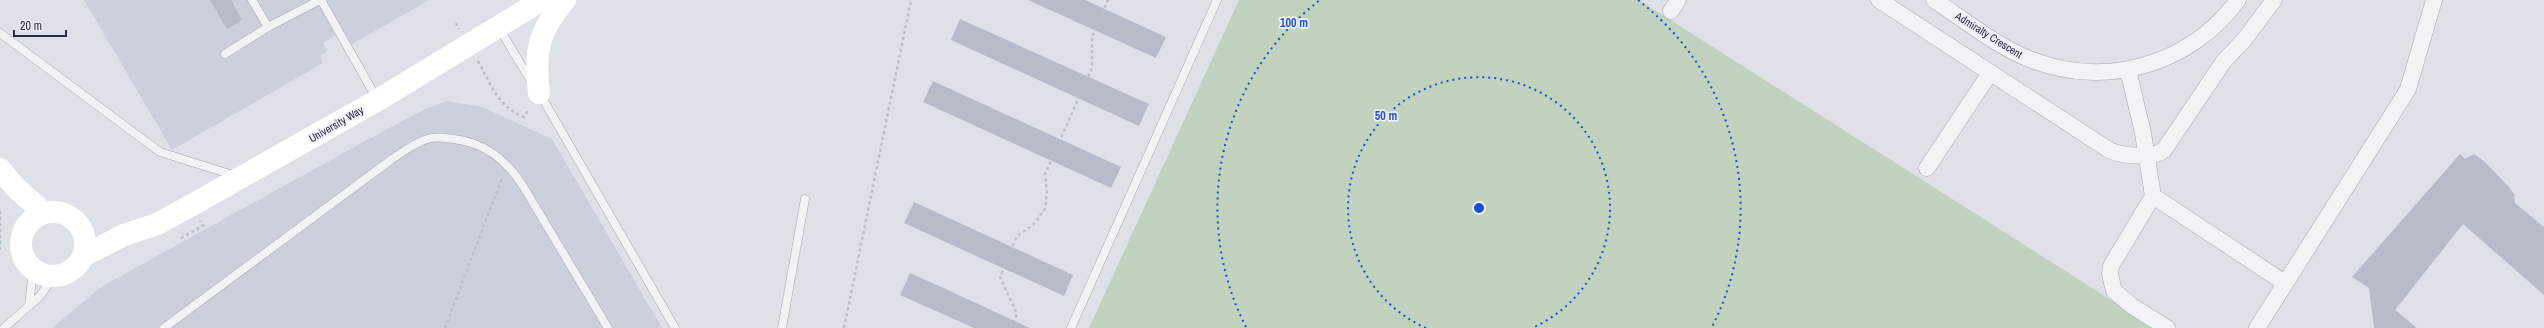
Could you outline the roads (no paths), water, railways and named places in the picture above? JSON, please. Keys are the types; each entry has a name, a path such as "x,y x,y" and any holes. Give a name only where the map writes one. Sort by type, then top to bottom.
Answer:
{"street":[{"name":"University Way","path":"83,256 124,235 136,232 168,219 378,100 497,26 542,0"},
{"path":"539,93 535,63 541,36 565,0"},
{"path":"1879,0 2109,150 2122,155 2146,155 2159,153 2164,150 2224,60 2244,40 2274,0"},
{"name":"Admiralty Crescent","path":"1934,0 2008,48 2031,60 2076,72 2105,73 2128,70 2164,60 2180,52 2208,33 2238,0"},
{"path":"2257,328 2408,88 2434,0"},
{"path":"2128,70 2143,133 2153,196 2111,266 2110,274 2114,292 2132,306 2166,328"},
{"path":"1927,168 1990,72"},
{"path":"0,169 36,217"},
{"path":"2153,196 2285,283"},
{"path":"52,211 70,216 82,229 85,243 83,256 71,270 54,276 43,275 33,270 21,252 23,230 36,217 52,211"},
{"name":"University Way","path":"82,229 124,235"}],"lane":[{"path":"252,0 268,27"},
{"path":"225,54 268,27 321,0 378,100"},
{"path":"1071,328 1217,0"},
{"path":"497,26 539,93 675,328"},
{"path":"0,33 160,152 242,177"},
{"path":"164,328 392,159 419,142 438,137 465,141 493,152 507,164 523,186 608,328"},
{"path":"782,328 805,199"},
{"path":"29,306 33,270"},
{"path":"4,328 44,291 54,276"}]}
